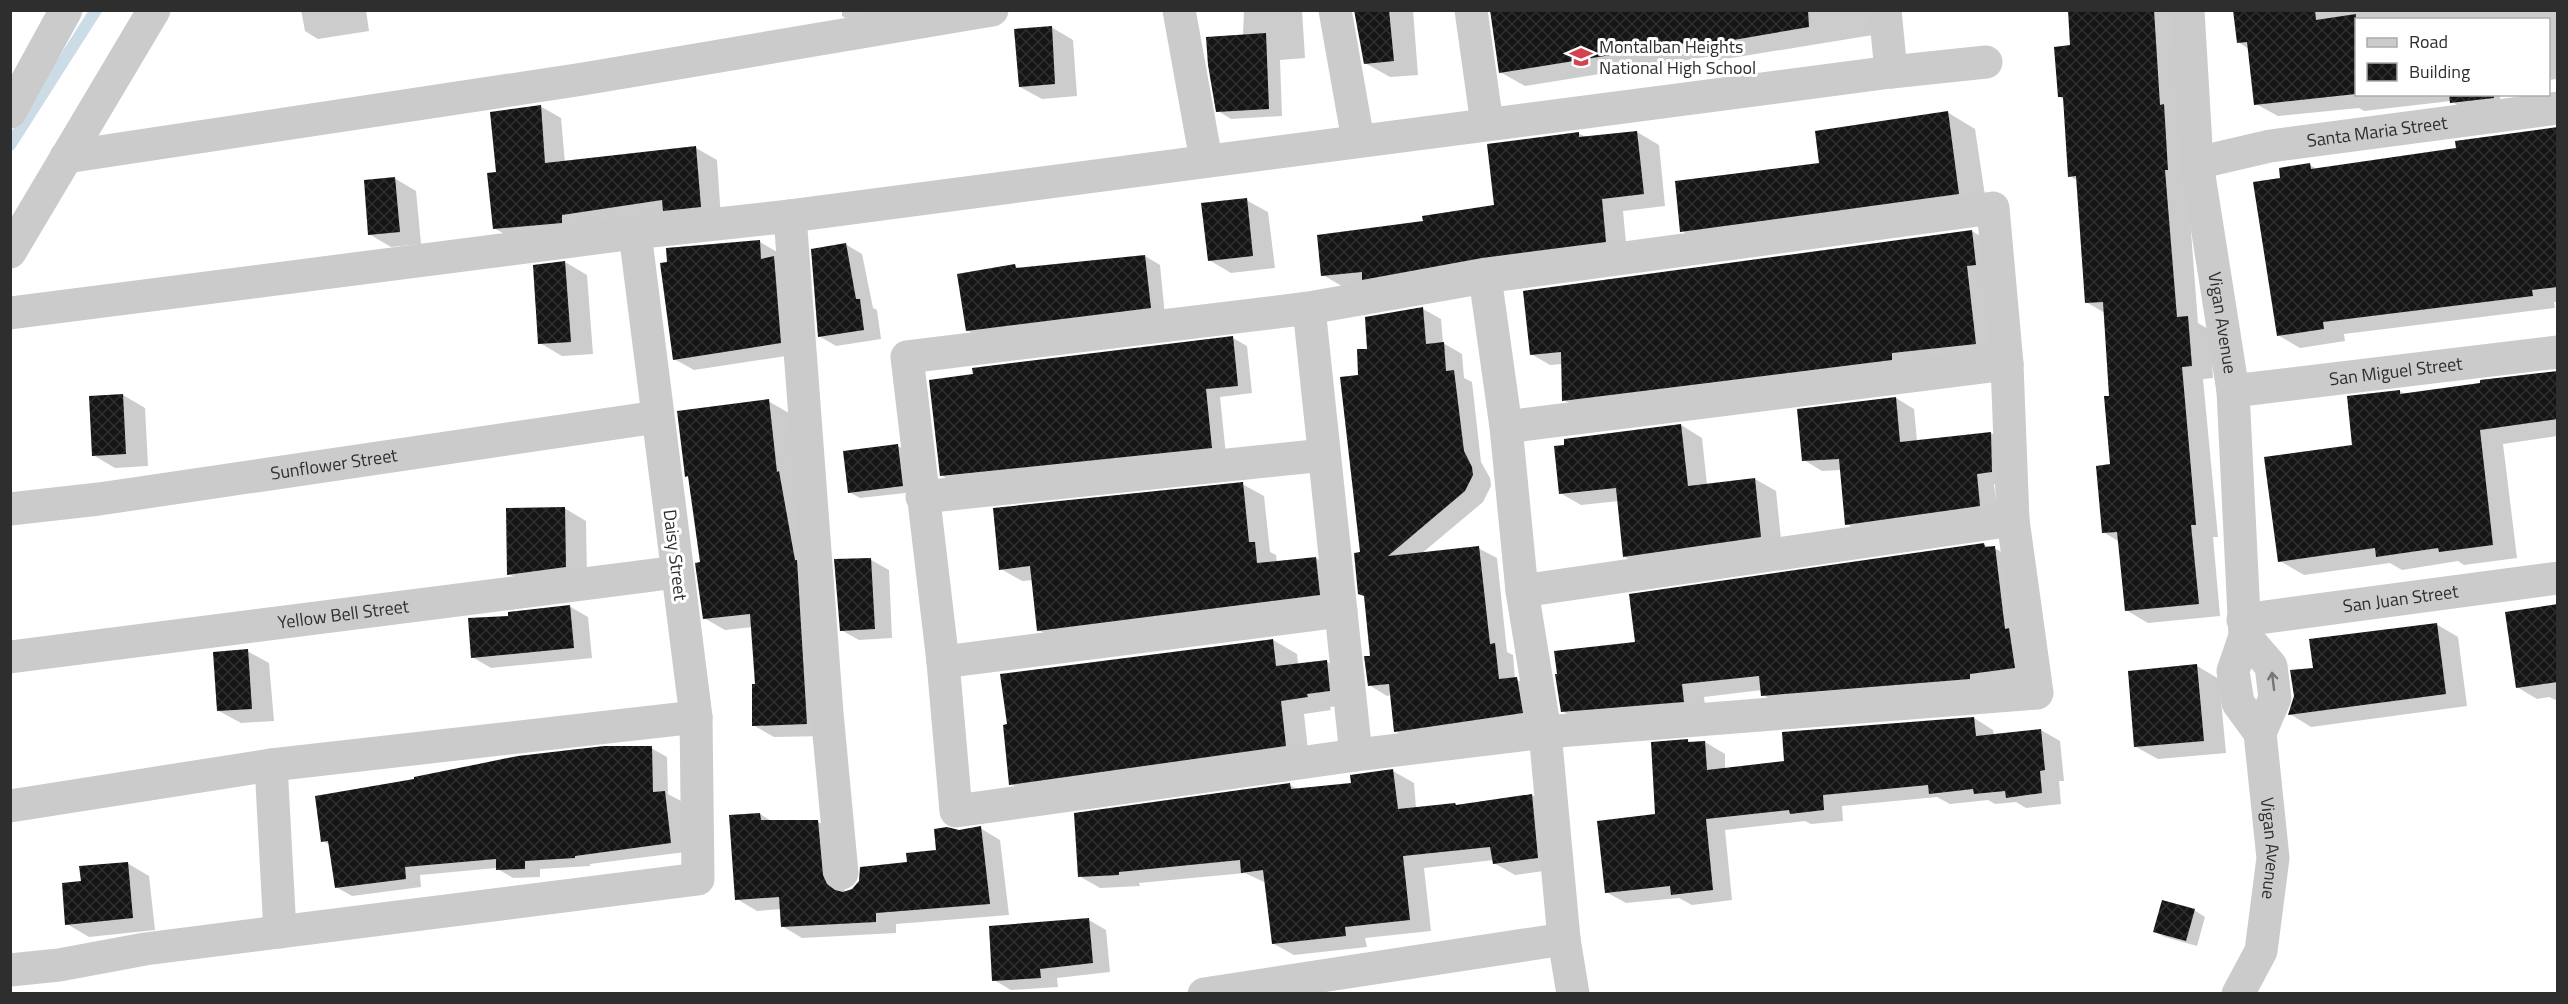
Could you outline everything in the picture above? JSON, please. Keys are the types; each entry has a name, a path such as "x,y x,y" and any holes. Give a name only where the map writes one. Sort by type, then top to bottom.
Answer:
{"street":[{"path":"13,103 66,10"},
{"path":"10,252 154,10"},
{"path":"66,157 583,79 992,10"},
{"path":"1179,10 1206,160"},
{"path":"1335,10 1358,140"},
{"path":"1471,10 1487,124"},
{"path":"1885,10 1892,72"},
{"name":"Vigan Avenue","path":"2188,10 2197,163 2233,391 2244,628 2271,666 2275,698 2260,733 2273,858 2261,951 2238,993"},
{"path":"10,313 635,233 790,216 1358,140 1986,62"},
{"name":"Santa Maria Street","path":"2197,163 2270,146 2558,108"},
{"path":"1993,208 2007,364 2013,520 2037,693 1545,732 1356,755 956,811 943,662 907,357 1310,308 1485,277 1993,208"},
{"path":"790,216 827,712 842,873"},
{"name":"Daisy Street","path":"280,932 698,879 696,717 635,233"},
{"path":"1485,277 1506,427 1522,591 1545,732 1563,939 1573,993"},
{"path":"1310,308 1356,755"},
{"name":"San Miguel Street","path":"2233,391 2558,352"},
{"path":"1506,427 2007,364"},
{"name":"Sunflower Street","path":"10,509 111,498 657,417"},
{"path":"922,497 1324,455"},
{"path":"1522,591 2013,520"},
{"name":"Yellow Bell Street","path":"10,657 677,573"},
{"name":"San Juan Street","path":"2244,628 2558,579"},
{"path":"943,662 1341,611"},
{"path":"10,806 272,765 696,717"},
{"path":"10,970 59,965 145,949 280,932 272,765"},
{"path":"1204,993 1563,939"}],"building":[{"path":"1354,10 1389,10 1394,61 1364,64"},
{"name":"Montalban Heights National High School","path":"1490,10 1808,10 1809,27 1693,47 1692,42 1499,73"},
{"path":"2068,10 2154,10 2160,105 2164,104 2168,170 2165,170 2177,317 2188,316 2192,366 2182,367 2196,525 2191,525 2199,604 2125,611 2117,532 2102,533 2096,466 2110,464 2104,396 2109,396 2103,302 2085,303 2076,176 2068,177 2063,97 2058,97 2054,47 2070,45"},
{"path":"2233,10 2315,10 2316,20 2356,14 2355,94 2254,105 2247,42 2237,43"},
{"path":"1052,26 1055,84 1019,87 1014,29"},
{"path":"1266,33 1269,109 1216,112 1206,37"},
{"path":"2449,96 2494,96 2494,98 2450,103"},
{"path":"541,105 545,163 696,146 701,207 663,211 662,200 562,215 562,223 493,229 487,173 496,172 490,112"},
{"path":"1948,111 1959,194 1680,232 1675,181 1819,163 1815,131"},
{"path":"2558,127 2558,287 2532,290 2533,296 2323,322 2324,329 2277,336 2253,182 2280,178 2279,168 2310,163 2311,169 2456,148 2455,141"},
{"path":"1637,131 1644,194 1602,199 1606,242 1482,258 1362,280 1362,272 1321,276 1317,235 1423,221 1422,216 1494,205 1487,144 1579,132 1579,137"},
{"path":"395,177 400,232 368,235 364,180"},
{"path":"1247,198 1253,256 1208,261 1201,203"},
{"path":"1972,230 1976,265 1967,266 1976,344 1892,353 1892,360 1562,401 1561,352 1530,355 1523,291"},
{"path":"760,240 761,259 774,256 781,343 673,360 660,263 667,262 666,248"},
{"path":"846,243 856,299 860,299 864,330 818,337 811,249"},
{"path":"1145,255 1151,308 966,331 957,274 1015,264 1016,268"},
{"path":"565,261 571,342 538,344 533,265"},
{"path":"1423,307 1426,344 1444,342 1446,371 1454,370 1464,451 1472,467 1473,475 1465,491 1388,556 1479,546 1490,644 1495,643 1499,679 1517,677 1523,713 1394,732 1389,684 1368,686 1364,656 1370,656 1364,596 1358,594 1354,553 1360,552 1340,377 1358,375 1357,349 1367,349 1365,317"},
{"path":"1233,336 1238,386 1206,389 1212,448 940,476 929,380 973,374 972,368"},
{"path":"2558,371 2558,419 2480,430 2493,545 2439,552 2438,548 2376,557 2375,548 2278,562 2264,457 2352,445 2347,396 2400,390 2400,394 2480,383 2480,380"},
{"path":"123,394 126,454 92,456 89,396"},
{"path":"1896,397 1900,442 1991,432 1992,472 1977,474 1980,506 1845,525 1839,459 1802,461 1797,409"},
{"path":"769,399 777,472 779,471 795,560 797,560 807,724 752,726 752,684 755,684 750,614 703,619 695,563 700,562 688,476 685,477 677,411"},
{"path":"1681,424 1688,486 1755,478 1761,537 1623,557 1616,488 1559,494 1554,446 1564,445 1564,439"},
{"path":"898,444 903,486 848,493 843,451"},
{"path":"1243,482 1249,542 1255,542 1257,563 1316,557 1320,595 1037,631 1030,566 999,570 993,508"},
{"path":"565,507 566,567 507,575 506,508"},
{"path":"1984,543 1985,547 1995,546 2005,629 2009,628 2015,668 1970,674 1970,679 1761,696 1759,676 1682,684 1684,702 1561,712 1554,651 1635,642 1629,594"},
{"path":"871,558 875,629 840,631 834,559"},
{"path":"2558,604 2558,682 2516,688 2505,612"},
{"path":"570,605 574,648 471,658 468,618 508,616 508,612"},
{"path":"2437,623 2446,694 2288,715 2294,696 2290,670 2313,668 2309,639"},
{"path":"1273,639 1276,666 1327,660 1330,691 1281,701 1286,746 1009,785 1003,725 1007,724 1000,674"},
{"path":"248,649 252,709 217,711 213,652"},
{"path":"2197,664 2204,741 2134,747 2128,671"},
{"path":"1974,717 1976,736 2041,729 2045,770 2040,771 2042,793 2006,798 2005,791 1974,794 1973,789 1929,794 1928,785 1823,795 1824,810 1790,814 1789,810 1706,819 1713,890 1671,895 1670,886 1605,893 1597,821 1655,814 1651,742 1688,739 1688,742 1705,741 1707,770 1784,761 1782,732"},
{"path":"604,746 652,746 653,792 665,791 671,843 575,856 575,858 525,861 525,869 496,870 496,859 405,867 406,879 335,888 328,841 321,842 315,796 414,779 414,777 518,756"},
{"path":"1393,769 1398,809 1455,803 1456,805 1532,794 1538,858 1493,864 1490,847 1403,856 1410,920 1345,927 1346,936 1272,944 1263,870 1241,873 1240,860 1119,872 1119,875 1078,877 1074,813 1290,783 1291,789 1351,783 1350,775"},
{"path":"760,813 761,820 818,820 823,875 827,884 843,892 852,889 859,881 860,867 907,862 906,853 936,850 934,829 947,827 959,830 981,826 990,904 876,913 876,922 781,927 779,897 735,900 729,815"},
{"path":"128,862 133,918 65,925 62,883 81,881 79,866"},
{"path":"2162,900 2195,909 2186,941 2153,932"},
{"path":"1089,918 1093,963 1040,969 1041,978 992,981 989,926"}],"waterway":[{"path":"10,145 96,10"}],"place":[{"name":"Montalban Heights National High School","path":"1581,57"}]}
